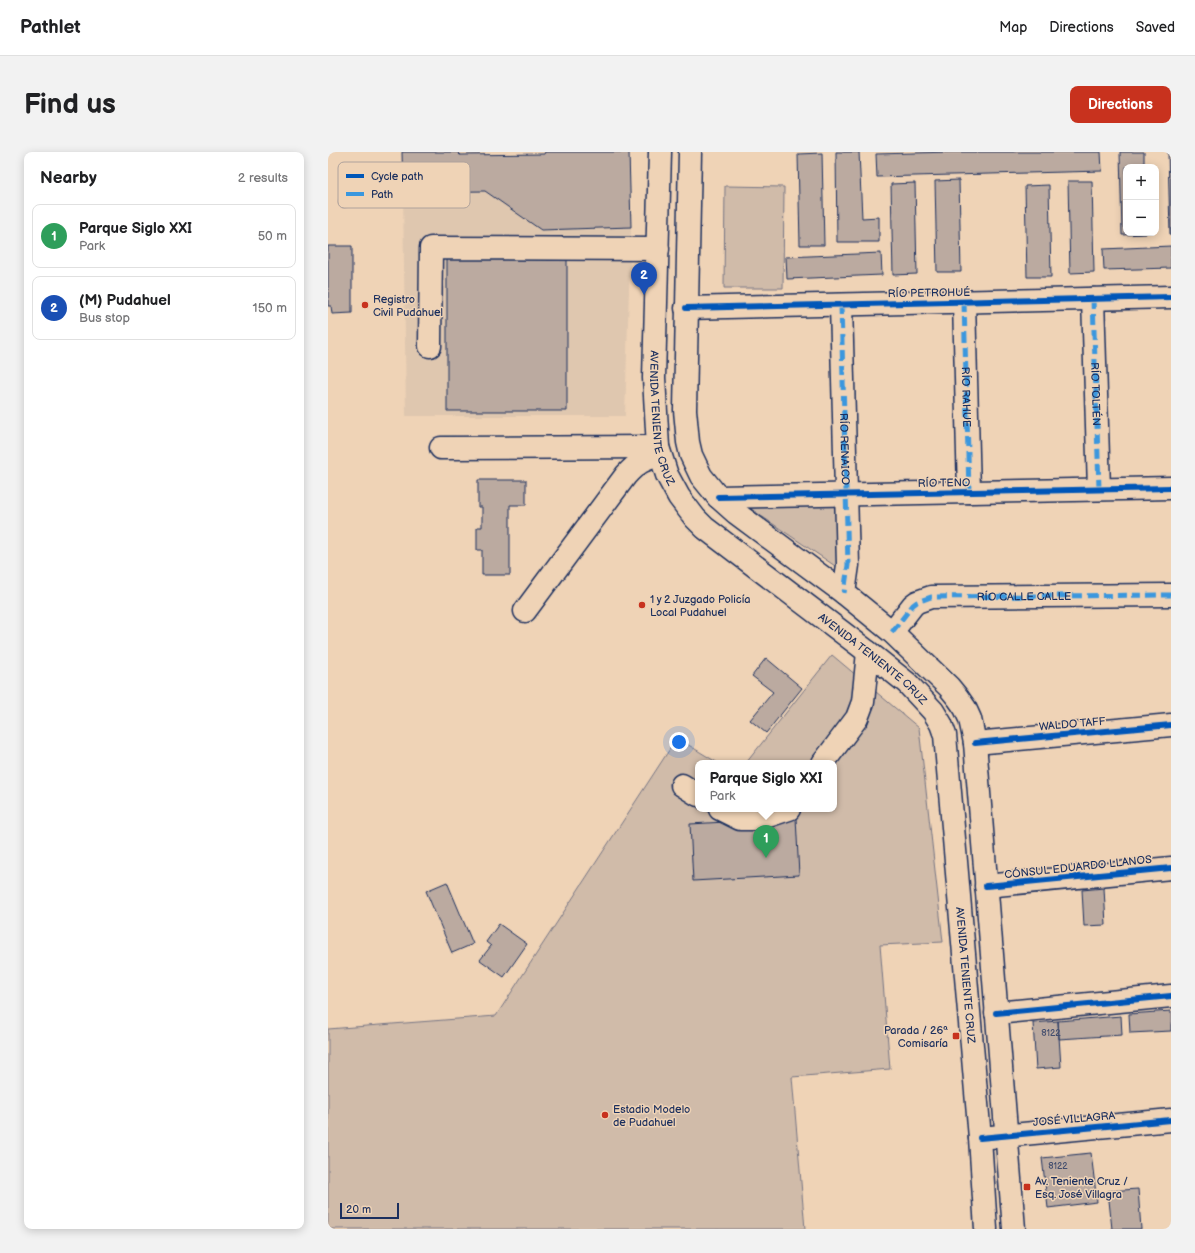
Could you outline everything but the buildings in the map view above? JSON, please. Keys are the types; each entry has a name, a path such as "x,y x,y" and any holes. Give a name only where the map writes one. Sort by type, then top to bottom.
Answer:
{"street":[{"name":"AVENIDA TENIENTE CRUZ","path":"660,152 654,378 659,451 672,486 686,507 705,528 744,556 908,684 938,717 945,735 980,1138 986,1229"},
{"name":"AVENIDA TENIENTE CRUZ","path":"690,152 685,410 688,442 691,455 698,472 726,506 844,593 892,632 949,687 965,708 970,719 975,742 1005,1136 1014,1229"},
{"path":"430,346 431,248 658,250"},
{"name":"RÍO PETROHUÉ","path":"686,308 1171,297"},
{"name":"RÍO TOLTÉN","path":"1093,299 1099,489"},
{"name":"RÍO RAHUE","path":"964,302 969,492"},
{"name":"RÍO RENAICO","path":"841,305 848,565 844,593"},
{"path":"440,448 659,451"},
{"path":"525,611 633,466 659,451"},
{"name":"RÍO TENO","path":"718,498 1171,488"},
{"path":"744,556 762,532"},
{"name":"RÍO CALLE CALLE","path":"892,632 917,602 931,597 1171,595"},
{"path":"825,760 857,718 864,702 868,652"},
{"name":"WALDO TAFF","path":"975,742 1171,725"},
{"path":"726,812 740,819 759,819 779,812"},
{"name":"CÓNSUL EDUARDO LLANOS","path":"986,886 1171,868"},
{"path":"996,1013 1171,996"},
{"name":"JOSÉ VILLAGRA","path":"980,1138 1171,1120"}],"shaded area":[{"path":"725,186 784,187 783,288 724,288"},
{"path":"470,191 485,191 541,230 631,227 625,416 406,416 403,208 470,208"},
{"path":"842,501 844,572 745,505"},
{"path":"832,655 919,728 943,942 880,945 890,1069 792,1077 805,1229 328,1229 328,1029 496,1016 677,738 713,760 695,760 695,812 837,812 837,760 748,760"}],"marked path":[{"path":"1093,299 1099,489"},
{"path":"964,302 969,492"},
{"path":"841,305 848,565 844,593"},
{"path":"892,632 913,605 931,597 1171,595"}],"cycle path":[{"path":"686,308 1171,297"},
{"path":"718,497 1171,488"},
{"path":"975,743 1171,725"},
{"path":"986,886 1171,868"},
{"path":"996,1013 1171,996"},
{"path":"980,1138 1171,1120"}],"place":[{"name":"(M) Pudahuel","path":"644,295"},
{"name":"Registro Civil Pudahuel","path":"365,305"},
{"name":"1 y 2 Juzgado Policía Local Pudahuel","path":"642,605"},
{"name":"Parque Siglo XXI","path":"766,858"},
{"name":"Parada / 26ª Comisaría","path":"956,1036"},
{"name":"Estadio Modelo de Pudahuel","path":"605,1115"},
{"name":"Av. Teniente Cruz / Esq. José Villagra","path":"1027,1187"}]}
